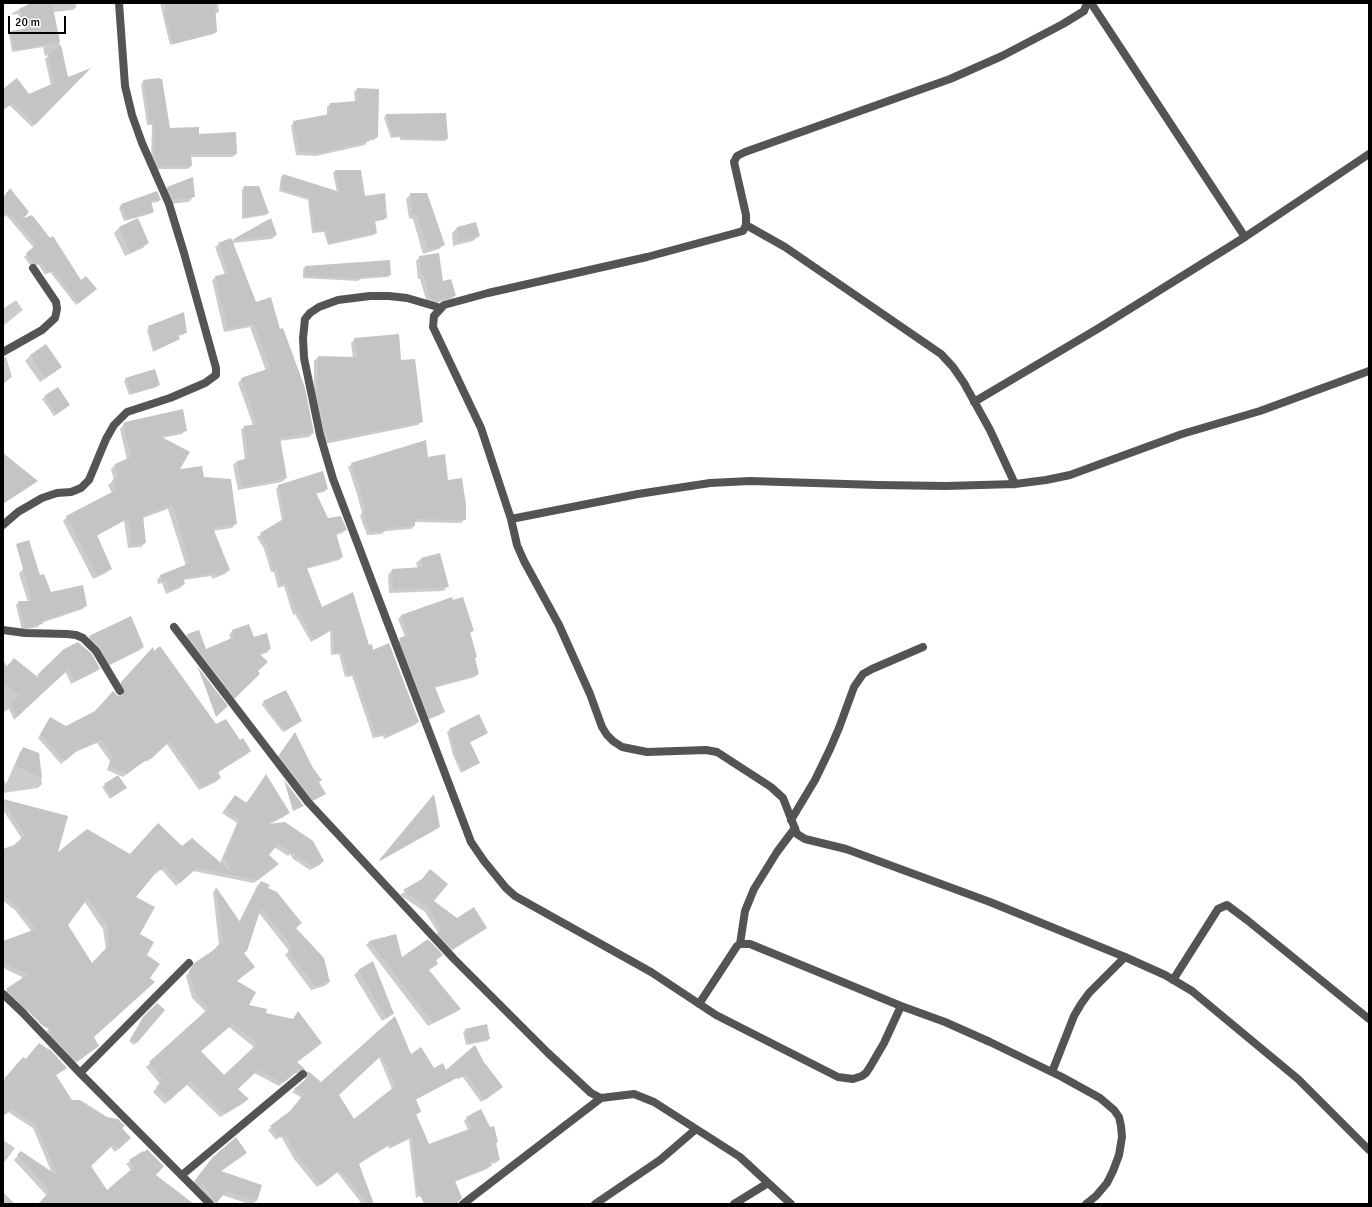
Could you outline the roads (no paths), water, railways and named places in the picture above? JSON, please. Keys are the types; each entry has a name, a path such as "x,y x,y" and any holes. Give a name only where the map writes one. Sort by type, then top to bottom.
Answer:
{"street":[{"path":"4,522 42,498 57,493 71,492 81,488 89,480 106,439 114,425 126,412 170,398 206,383 216,375 216,368 169,204 142,143 130,110 125,86 119,3"},
{"path":"1086,3 1084,11 1063,24 1002,56 950,80 737,156 734,162 746,215 746,225 743,231 647,257 488,293 444,305 434,316 433,326 481,428 511,519 517,545 524,561 559,625 590,694 602,727 613,741 622,747 647,752 706,750 717,752 771,786 783,798 798,834 805,839 846,849 990,902 1125,957 1173,980 1192,991 1298,1079 1369,1150"},
{"path":"1091,3 1245,236"},
{"path":"974,402 1099,328 1245,236 1369,154"},
{"path":"746,225 785,247 941,354 960,378 990,430 1015,484"},
{"path":"3,352 42,330 55,318 57,309 56,302 33,268"},
{"path":"441,308 408,298 370,296 338,300 319,307 305,319 303,330 304,358 320,435 333,479 471,842 484,861 506,888 515,896 650,972 716,1014 838,1077 847,1079 858,1078 862,1076 870,1067 884,1043 901,1006"},
{"path":"511,519 638,494 710,483 750,481 946,486 1015,484 1046,480 1070,474 1100,462 1182,434 1260,411 1369,371"},
{"path":"174,628 308,802 454,960 548,1053 591,1093 601,1098"},
{"path":"3,630 25,633 67,634 76,635 83,638 96,651 120,691"},
{"path":"791,820 830,750 840,728 854,687 863,674 923,647"},
{"path":"699,1004 734,950 740,944 745,911 754,889 777,852 795,828"},
{"path":"1173,980 1218,909 1227,904 1369,1019"},
{"path":"740,944 750,944 901,1006 945,1022 1052,1072 1100,1098 1114,1110 1118,1117 1121,1126 1122,1138 1119,1155 1107,1183 1096,1196 1086,1204"},
{"path":"1052,1072 1069,1027 1080,1004 1125,957"},
{"path":"80,1073 189,963"},
{"path":"3,994 210,1204"},
{"path":"182,1175 303,1074"},
{"path":"463,1204 601,1098 634,1094 654,1102 740,1157 791,1204"},
{"path":"595,1204 660,1160 696,1129"},
{"path":"734,1204 768,1183"}]}
